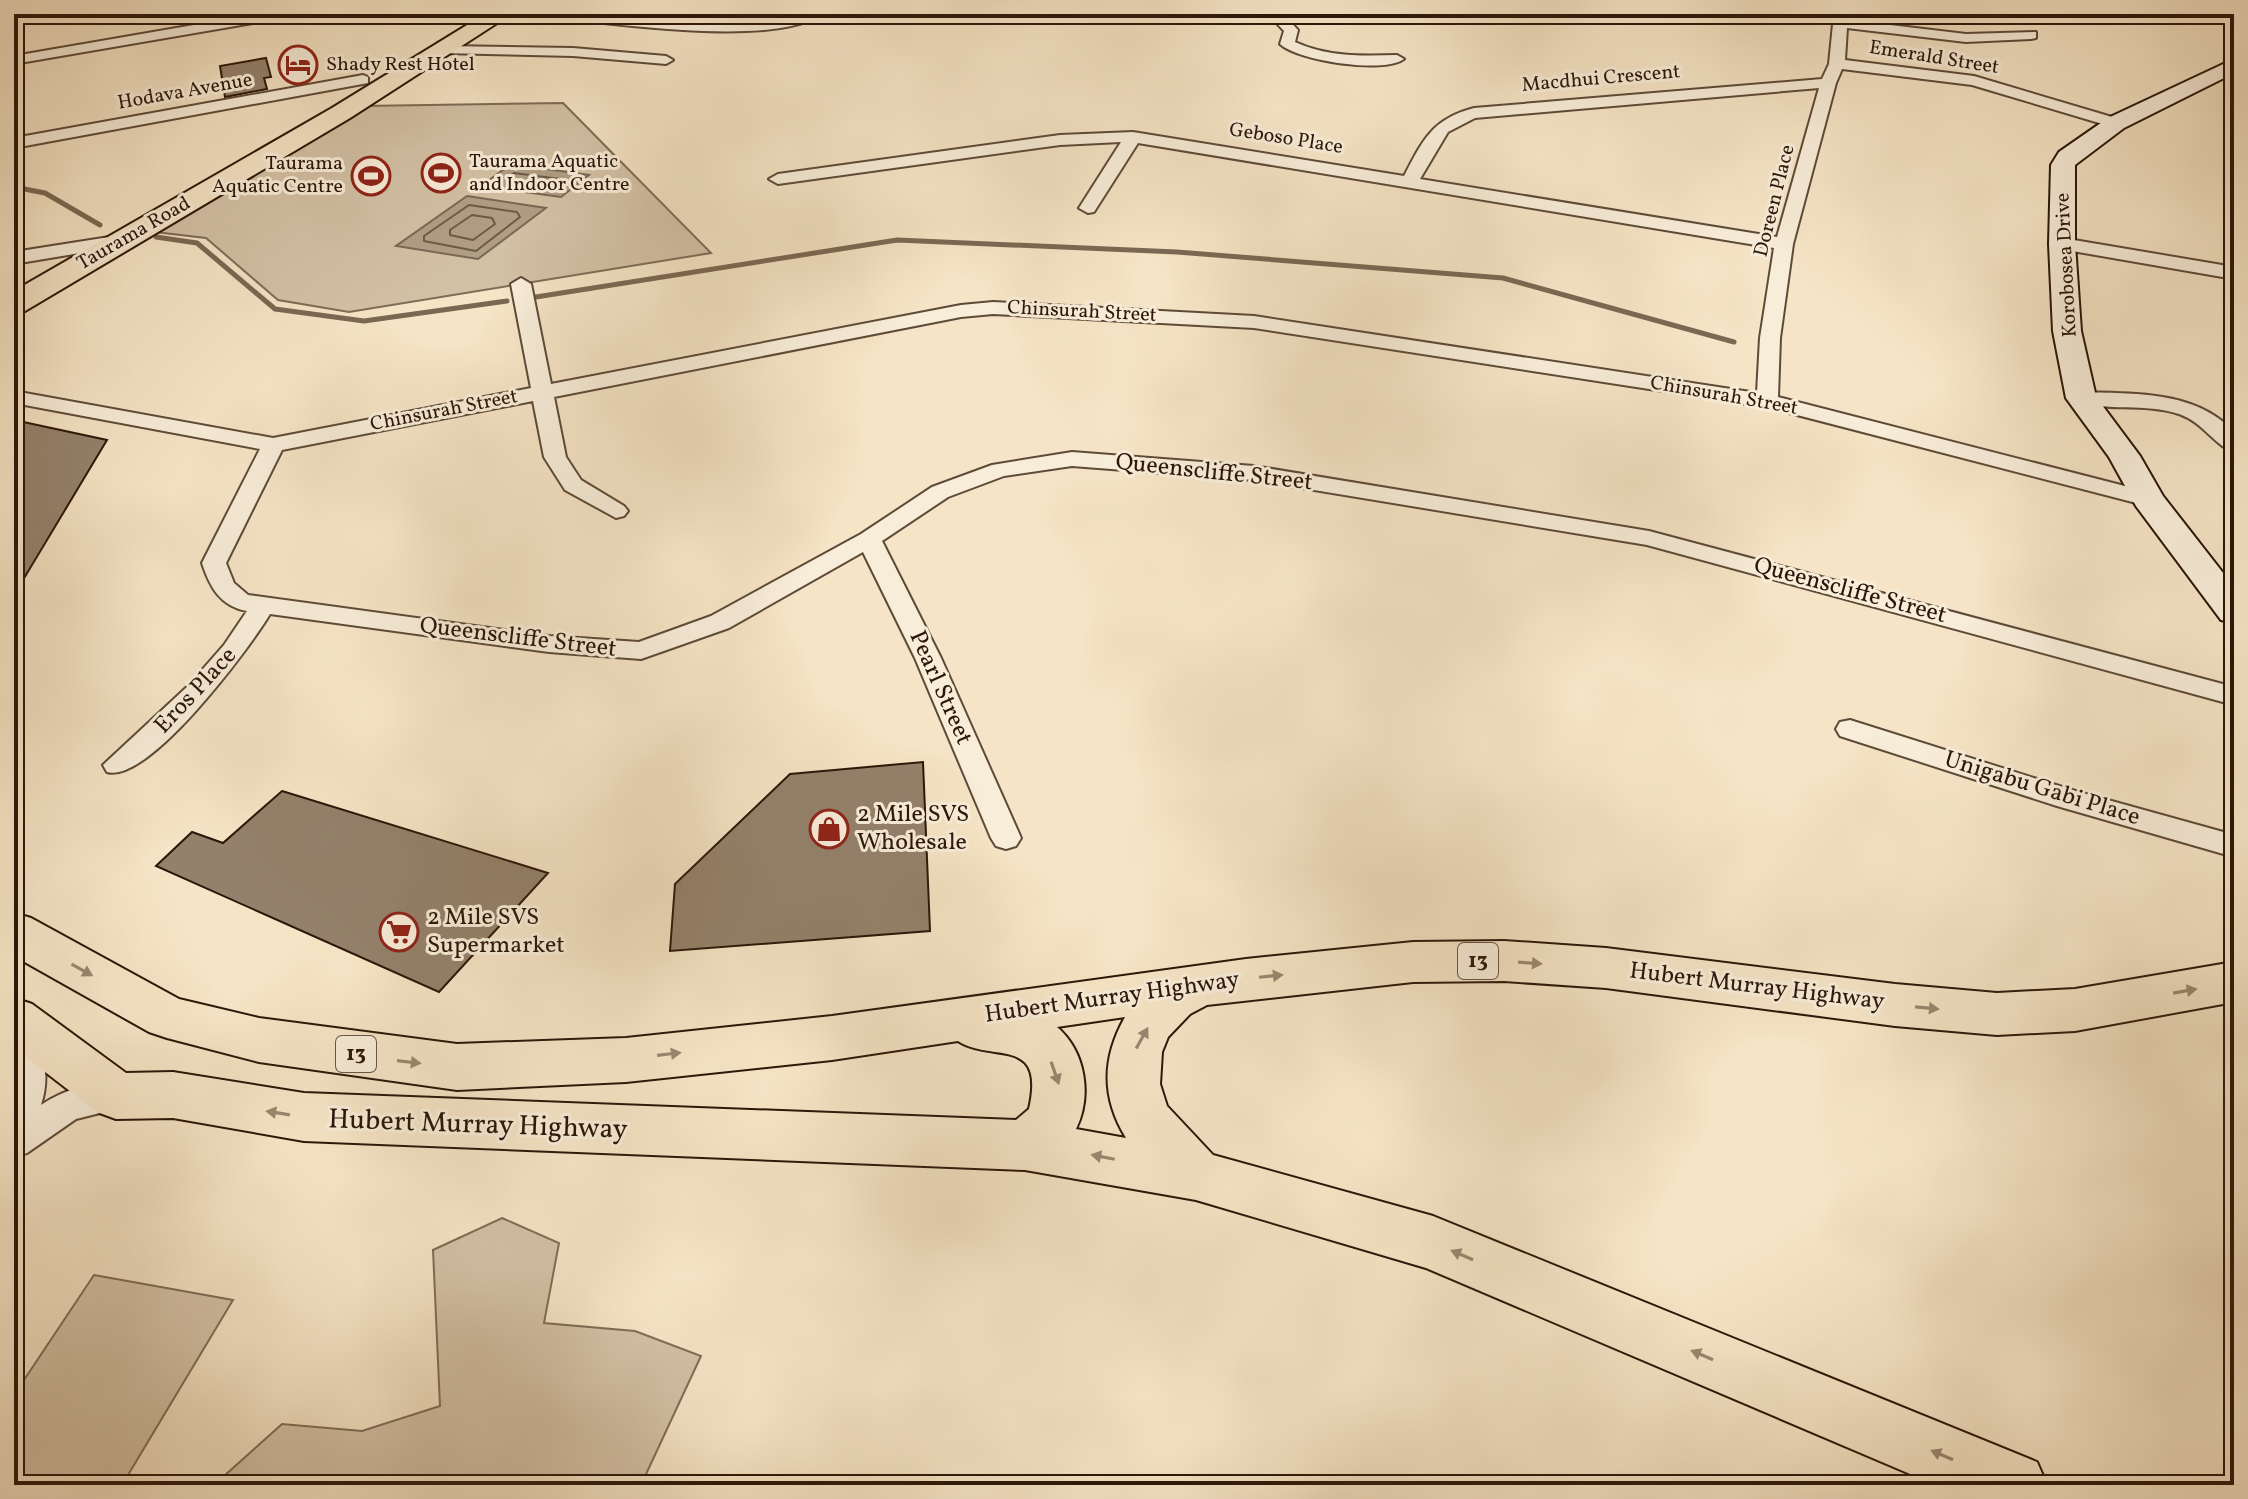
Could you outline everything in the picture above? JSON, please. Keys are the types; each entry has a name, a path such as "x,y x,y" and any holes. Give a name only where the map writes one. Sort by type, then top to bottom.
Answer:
{"main road":[{"name":"Taurama Road","path":"14,304 122,241 477,14"},
{"name":"Taurama Road","path":"14,283 337,97 444,50 500,14"},
{"name":"Korobosea Drive","path":"2234,65 2116,123 2067,157 2063,165 2062,244 2067,331 2081,398 2124,456 2148,499 2234,612"},
{"name":"Hubert Murray Highway","path":"14,932 167,1017 259,1040 457,1067 626,1060 832,1038 1204,984 1413,962 1504,961 1606,968 1895,1005 1997,1014 2075,1010 2234,982"},
{"path":"1196,1175 1143,1117 1131,1086 1134,1053 1145,1031 1171,999 1204,984"},
{"path":"14,1020 116,1096"},
{"path":"832,1038 876,1043 984,1027 1014,1032 1042,1045 1056,1069 1060,1091 1050,1124 1025,1145"},
{"name":"Hubert Murray Highway","path":"116,1096 173,1095 304,1117 1025,1145 1196,1175 1433,1243 2014,1485"}],"street":[{"path":"14,60 282,14"},
{"path":"559,14 717,28 771,25 814,14"},
{"path":"1275,14 1291,30 1287,44 1298,51 1357,60 1397,59"},
{"path":"1841,18 1966,38 2031,35"},
{"name":"Doreen Place","path":"1767,401 1770,338 1784,244 1828,83 1837,64 1841,18"},
{"path":"444,50 573,52 666,60"},
{"name":"Emerald Street","path":"1837,64 1974,81 2116,123"},
{"name":"Hodava Avenue","path":"14,143 377,78"},
{"name":"Macdhui Crescent","path":"1410,181 1430,144 1449,123 1477,114 1828,83"},
{"path":"297,92 328,91 338,94 337,97"},
{"path":"1088,208 1133,137"},
{"name":"Geboso Place","path":"778,179 1060,140 1133,137 1784,244"},
{"path":"14,258 122,241"},
{"path":"2062,244 2234,273"},
{"path":"521,284 555,457 573,485 616,511"},
{"name":"Chinsurah Street","path":"14,397 273,445 916,318 993,308 1254,322 1767,401 2148,499"},
{"path":"2081,398 2138,401 2190,411 2209,420 2234,445"},
{"name":"Queenscliffe Street","path":"273,445 214,563 223,587 241,602 549,644 641,651 720,622 869,539 940,492 1000,470 1072,459 1254,473 1649,538 2234,696"},
{"name":"Pearl Street","path":"869,539 928,658 1006,838"},
{"name":"Eros Place","path":"117,765 161,732 241,644 263,605"},
{"name":"Unigabu Gabi Place","path":"1850,729 2067,799 2234,846"},
{"path":"14,1020 26,1045 31,1070 24,1108 14,1127"},
{"path":"14,1142 68,1106 116,1096"}],"shaded area":[{"name":"Taurama Aquatic and Indoor Centre","path":"563,103 711,253 349,312 278,300 206,238 155,232 362,106"},
{"path":"502,1218 559,1243 544,1323 635,1331 701,1356 641,1485 214,1485 282,1424 362,1431 440,1406 433,1250"},
{"path":"94,1275 233,1300 122,1485 51,1485 14,1479 14,1395"}],"water":[{"path":"511,164 589,175 561,197 481,186"},
{"path":"467,196 546,208 478,259 396,246"}],"building":[{"name":"Shady Rest Hotel","path":"266,58 271,77 264,78 267,89 225,97 220,66"},
{"path":"14,420 107,440 14,595"},
{"name":"2 Mile SVS Wholesale","path":"923,762 930,931 670,951 675,884 790,774"},
{"name":"2 Mile SVS Supermarket","path":"282,791 548,873 439,992 156,866 192,832 223,843"}],"waterway":[{"path":"14,187 45,193 100,225"},
{"path":"156,237 197,243 275,309 364,321 507,301"},
{"path":"536,297 897,240 1177,252 1503,278 1734,342"}],"place":[{"name":"Shady Rest Hotel","path":"298,65"},
{"name":"Taurama Aquatic and Indoor Centre","path":"441,173"},
{"name":"Taurama Aquatic Centre","path":"371,176"},
{"name":"2 Mile SVS Wholesale","path":"829,829"},
{"name":"2 Mile SVS Supermarket","path":"399,932"}]}
